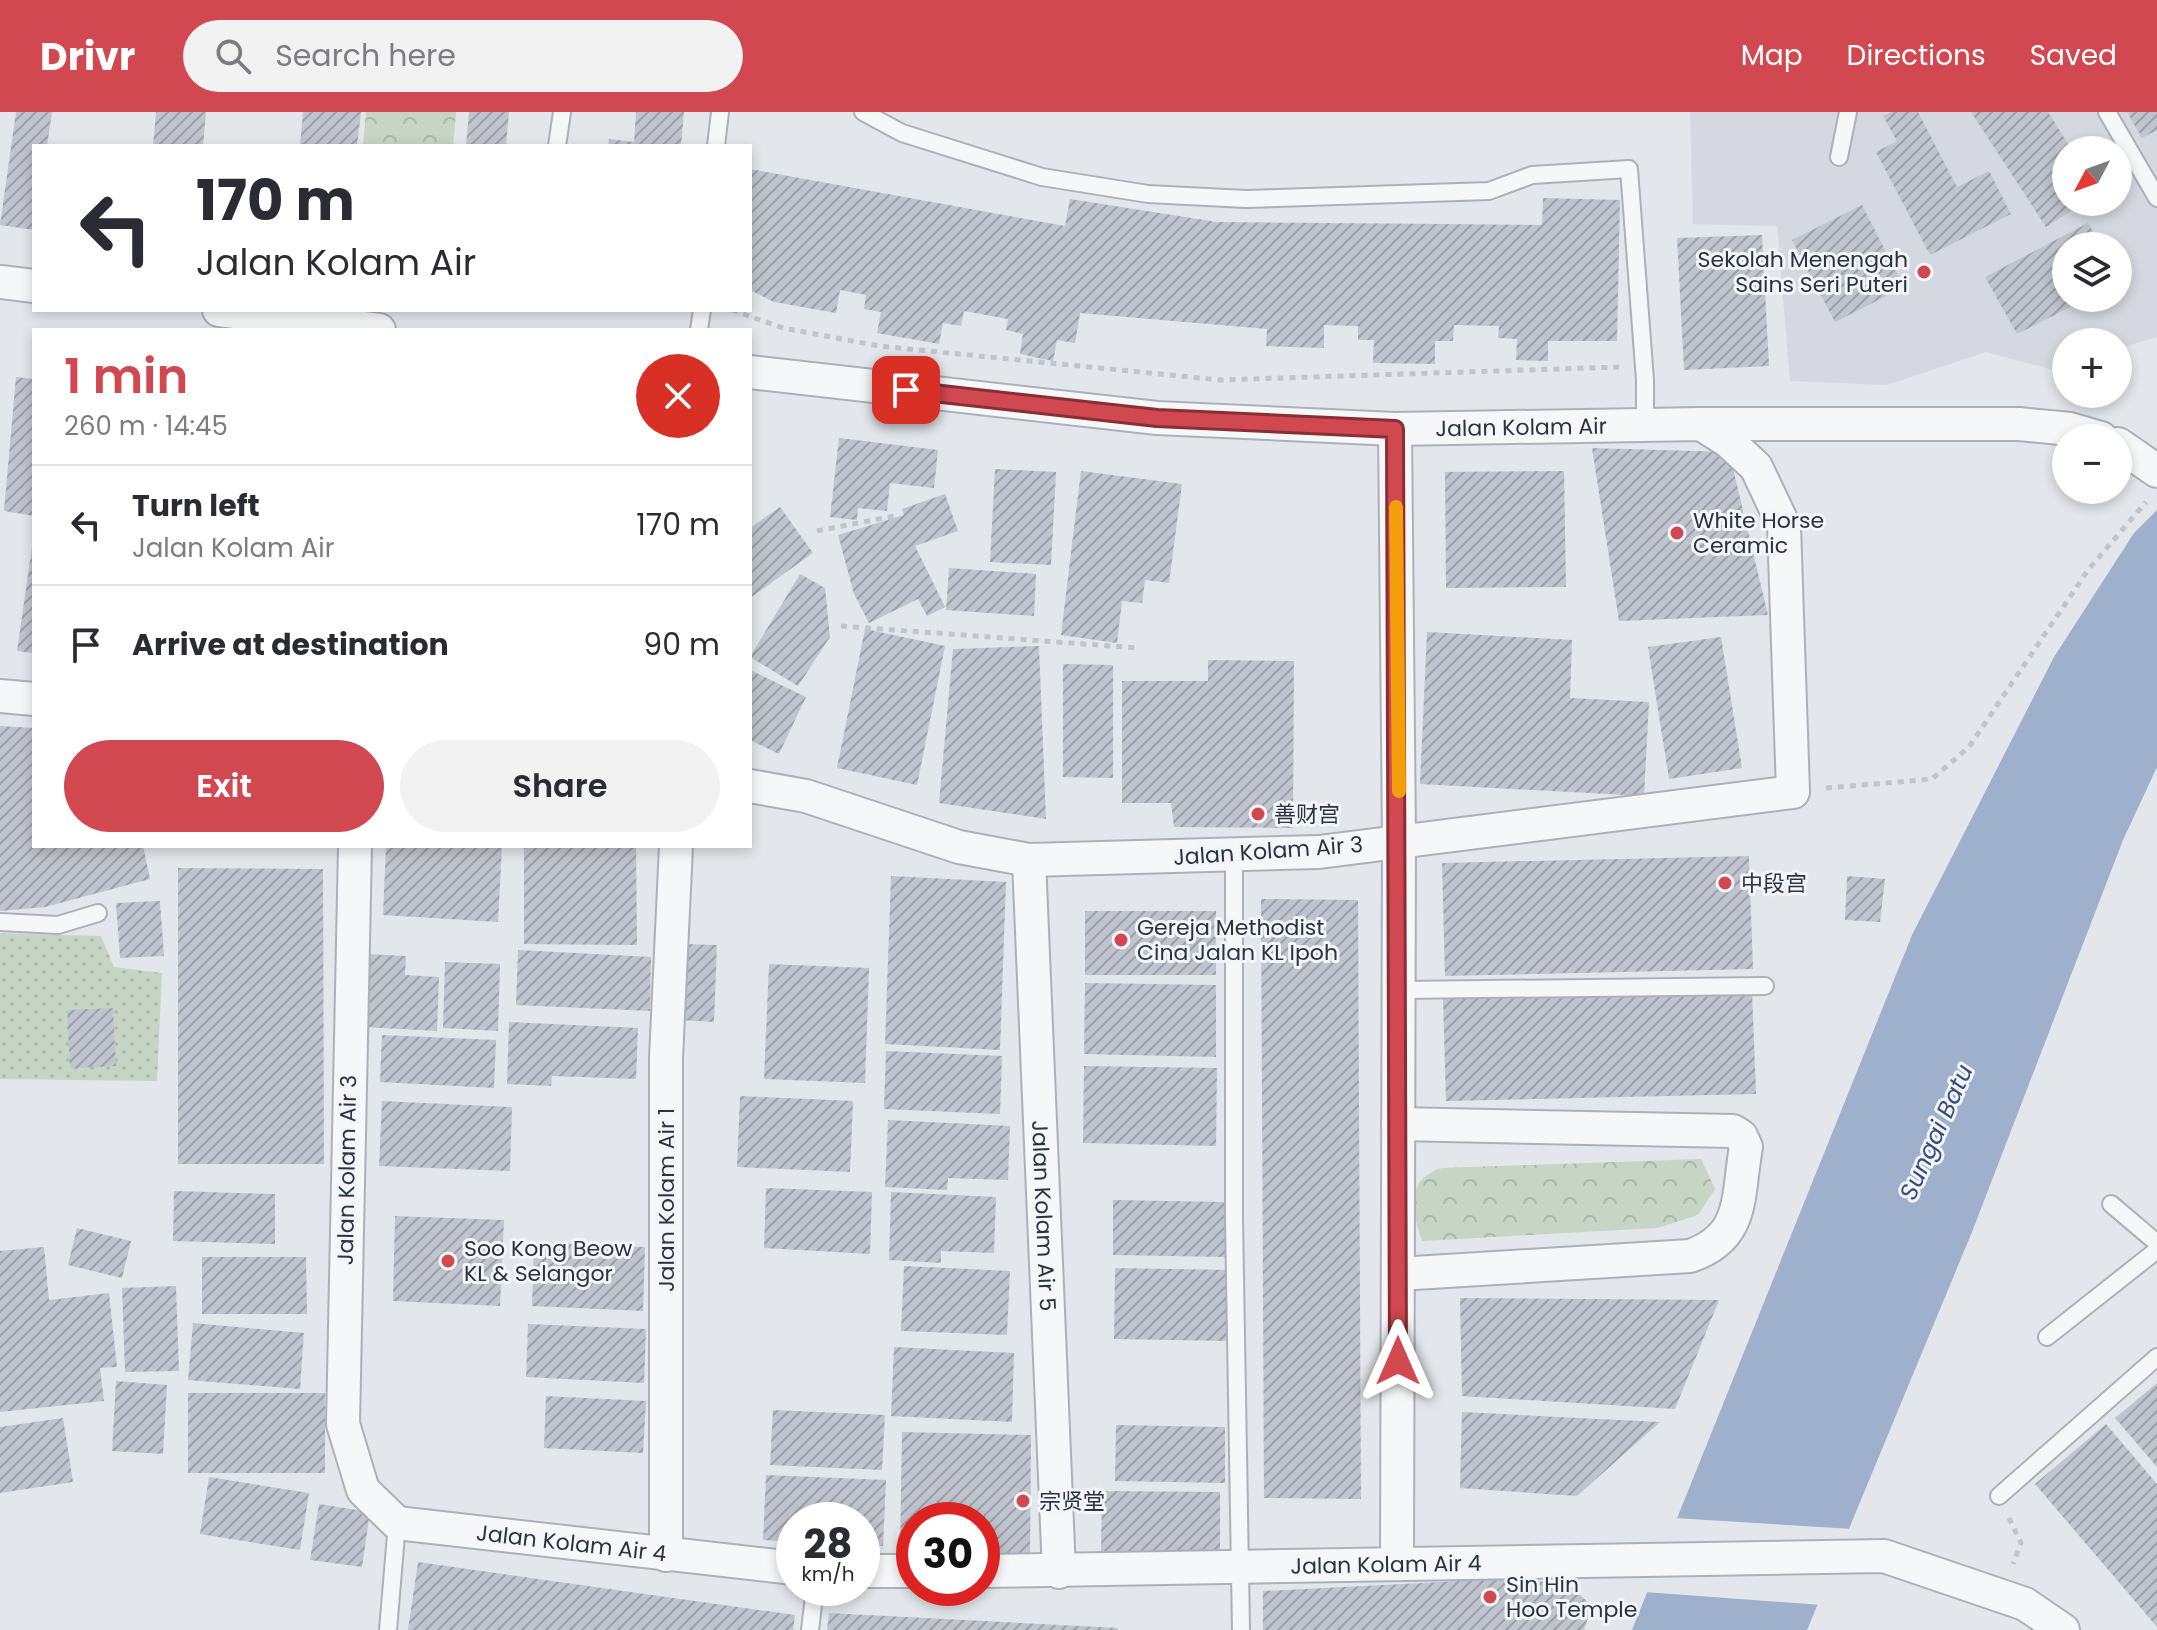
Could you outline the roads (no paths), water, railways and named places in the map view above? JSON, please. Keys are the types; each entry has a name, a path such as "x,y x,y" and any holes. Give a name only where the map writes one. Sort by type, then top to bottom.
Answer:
{"street":[{"path":"0,282 32,286"},
{"path":"234,312 358,328"},
{"name":"Jalan Kolam Air","path":"752,372 1157,418 1395,429 1645,423 2019,424 2052,427"},
{"name":"Jalan Kolam Air 3","path":"752,786 806,796 959,847 1029,860 1319,852 1793,792 1784,526 1756,467 1728,441 1701,424"},
{"path":"1395,429 1399,840 1397,1563"},
{"path":"2132,461 2152,486"},
{"path":"0,696 32,699"},
{"name":"Jalan Kolam Air 3","path":"355,848 343,1424 363,1490 397,1523"},
{"name":"Jalan Kolam Air 1","path":"666,1555 666,1058 676,848"},
{"name":"Jalan Kolam Air 5","path":"1029,860 1059,1572"},
{"path":"1398,1124 1733,1131 1741,1136 1746,1147 1731,1229 1712,1248 1690,1256 1398,1274"},
{"name":"Jalan Kolam Air 4","path":"397,1523 776,1566"},
{"name":"Jalan Kolam Air 4","path":"1000,1571 1884,1556 2025,1604 2063,1630"}],"lane":[{"path":"557,144 562,112"},
{"path":"716,144 720,112"},
{"path":"863,112 872,120 902,133 1042,177 1148,194 1246,199 1489,191 1532,175 1629,169 1644,366 1645,423"},
{"path":"1839,157 1848,112"},
{"path":"2107,112 2157,198"},
{"path":"1234,856 1234,1219 1241,1630"},
{"path":"0,922 58,925 98,913"},
{"path":"1399,990 1765,986"},
{"path":"2111,1204 2157,1243"},
{"path":"2047,1337 2157,1250"},
{"path":"1999,1496 2157,1357"},
{"path":"388,1630 397,1523"},
{"path":"810,1630 813,1606"}],"water":[{"name":"Sungai Batu","path":"2157,510 2157,767 2123,840 1972,1232 1807,1630 1632,1630 1912,935 2054,657 2134,533"}],"place":[{"name":"Sekolah Menengah Sains Seri Puteri","path":"1924,272"},
{"name":"White Horse Ceramic","path":"1677,533"},
{"name":"善财宫","path":"1258,814"},
{"name":"中段宫","path":"1725,883"},
{"name":"Gereja Methodist Cina Jalan KL Ipoh","path":"1121,940"},
{"name":"Soo Kong Beow KL & Selangor","path":"448,1261"},
{"name":"宗贤堂","path":"1023,1501"},
{"name":"Sin Hin Hoo Temple","path":"1490,1597"}]}
